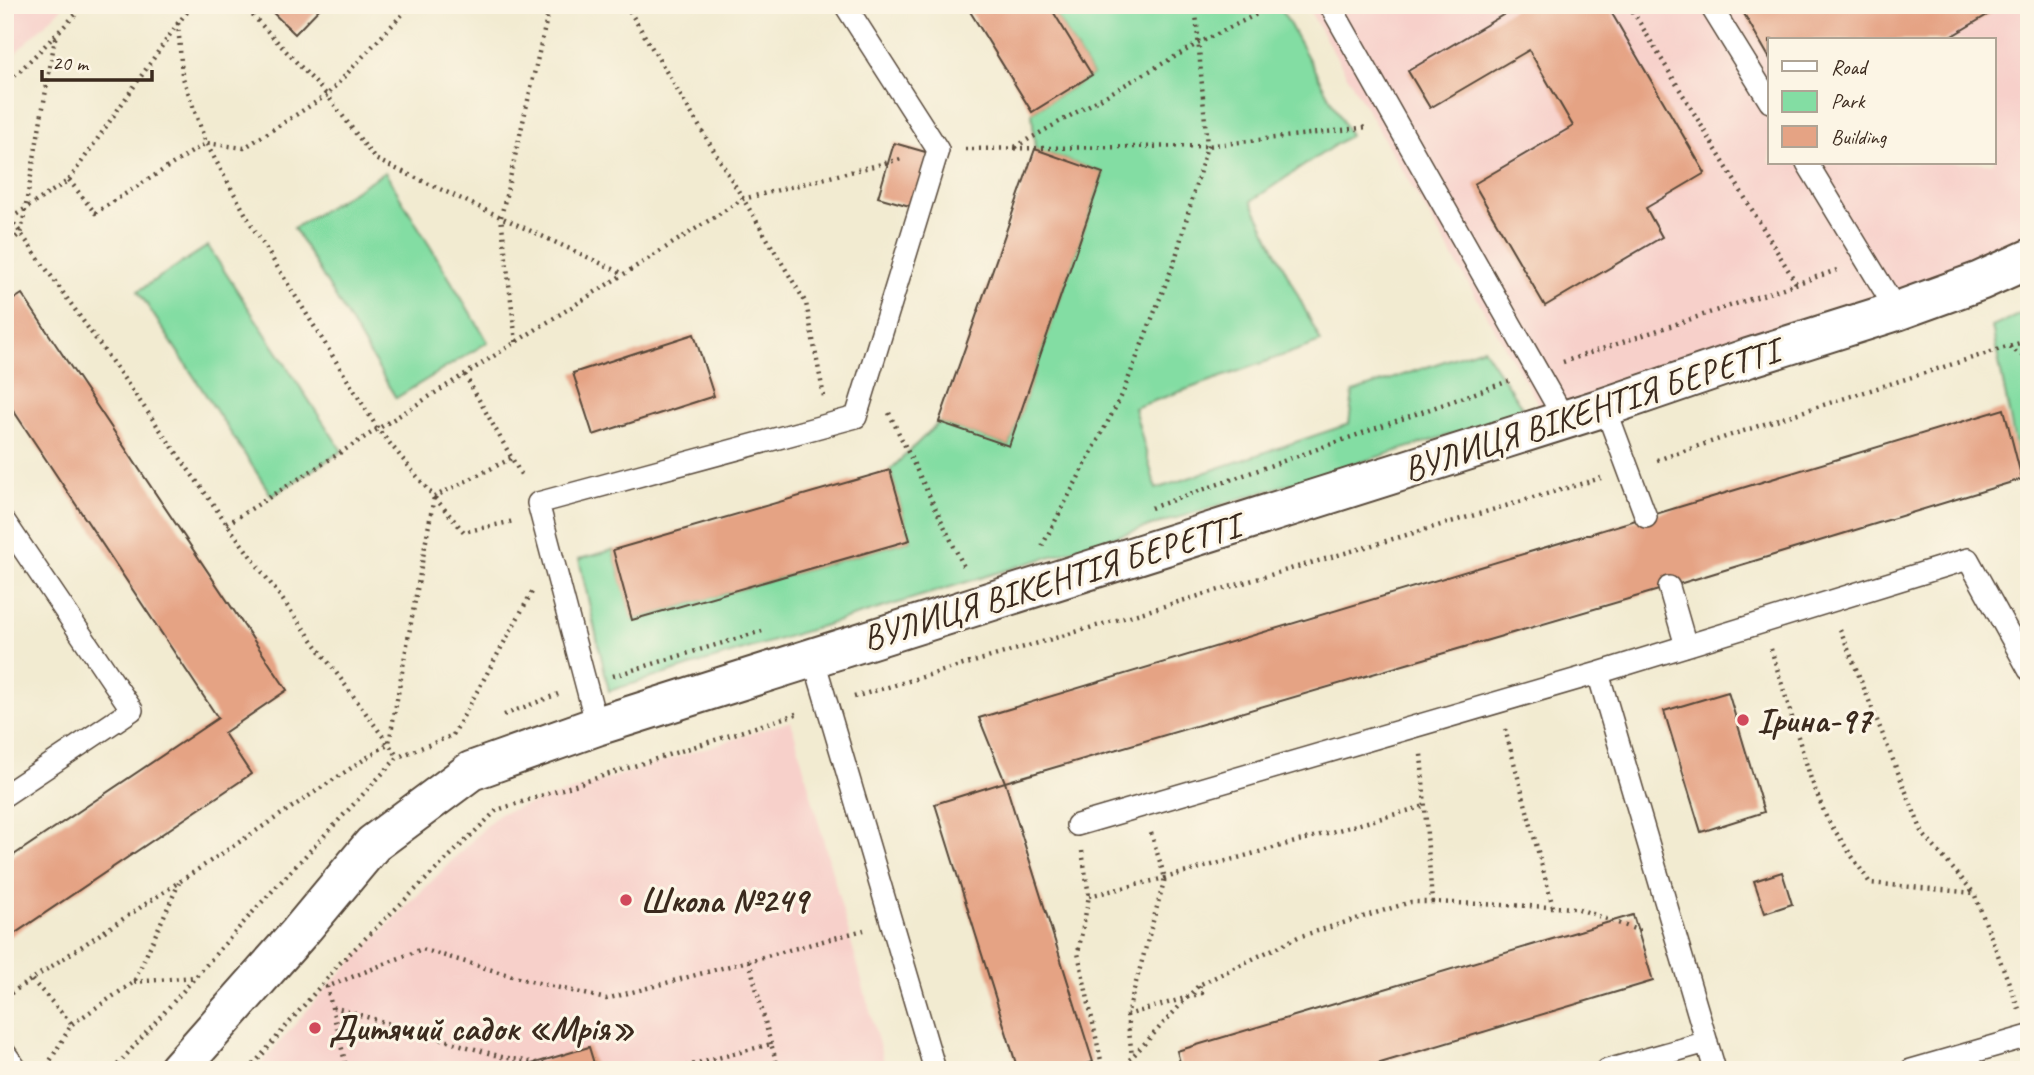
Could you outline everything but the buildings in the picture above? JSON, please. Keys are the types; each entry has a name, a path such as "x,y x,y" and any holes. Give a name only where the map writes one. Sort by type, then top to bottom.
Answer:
{"street":[{"name":"ВУЛИЦЯ ВІКЕНТІЯ БЕРЕТТІ","path":"178,1070 373,845 471,771 597,726 1605,407 1897,311 1979,281 2029,259"}],"lane":[{"path":"597,726 539,509 856,417 938,150 845,5"},
{"path":"1330,5 1565,420"},
{"path":"1710,5 1768,99"},
{"path":"1808,164 1897,311"},
{"path":"1605,407 1646,517"},
{"path":"5,522 132,710 5,794"},
{"path":"1077,825 1598,673 1968,559 2029,670"},
{"path":"1669,587 1686,646"},
{"path":"813,657 935,1070"},
{"path":"1598,673 1715,1070"},
{"path":"1910,1070 2026,1028"},
{"path":"1607,1070 1707,1042"},
{"path":"5,1053 17,1070"}],"path":[{"path":"5,86 85,5"},
{"path":"193,5 69,180 8,220 21,233 398,757"},
{"path":"243,5 327,95 375,159 624,274"},
{"path":"69,180 95,213 206,143 244,148 327,95 411,5"},
{"path":"516,342 501,217 550,5"},
{"path":"626,5 806,303 829,425"},
{"path":"1042,546 1122,395 1175,260 1207,146 1196,13 1192,5"},
{"path":"1012,149 1199,43 1275,5"},
{"path":"1629,5 1796,283"},
{"path":"178,23 182,75 206,143 255,231 378,429 464,532 539,509 465,375"},
{"path":"5,246 21,233 56,33"},
{"path":"228,524 743,199 938,150 1207,146 1397,124"},
{"path":"249,1070 339,964 497,810 827,705 1627,470 2029,340"},
{"path":"2008,347 2029,360"},
{"path":"869,373 965,569"},
{"path":"434,497 512,458"},
{"path":"5,997 388,743 434,497"},
{"path":"453,735 551,555"},
{"path":"1829,602 1923,834 1974,893 2026,1028"},
{"path":"1763,622 1811,779 1827,819 1871,883 1974,893"},
{"path":"1497,702 1553,908"},
{"path":"1418,725 1432,902 1424,901"},
{"path":"1132,1057 1127,1015 1165,878 1143,806"},
{"path":"1089,896 1165,878 1425,806"},
{"path":"1077,825 1089,896 1078,953 1103,1070"},
{"path":"134,982 179,883"},
{"path":"1121,1070 1199,985 1298,937 1412,902 1576,908 1678,944"},
{"path":"347,1070 327,987 422,949 522,979 606,999 864,930"},
{"path":"749,961 779,1070"},
{"path":"45,1070 72,1024 134,982 195,977"},
{"path":"32,979 72,1024"},
{"path":"1127,1015 1202,993 1199,985"},
{"path":"332,1007 502,1057 578,1070"},
{"path":"672,1070 771,1044"}],"shaded area":[{"path":"5,5 65,5 5,63"},
{"path":"1306,5 2029,5 2029,247 1545,415"},
{"name":"Школа №249","path":"791,721 886,1070 256,1070 327,987 498,814"}],"green space":[{"path":"1049,5 1279,5 1350,135 1251,201 1321,342 1134,408 1156,489 1349,424 1353,392 1483,348 1525,412 609,691 579,559 613,550 633,620 910,540 890,470 939,422 1009,446 1103,173 1035,149 1032,112 1092,75"},
{"path":"385,172 488,342 396,398 294,228"},
{"path":"208,246 342,451 272,496 138,291"},
{"path":"2029,310 2029,475 2022,479 1992,327"}],"place":[{"name":"Ірина-97","path":"1743,720"},
{"name":"Школа №249","path":"626,900"},
{"name":"Дитячий садок «Мрія»","path":"315,1028"}]}
